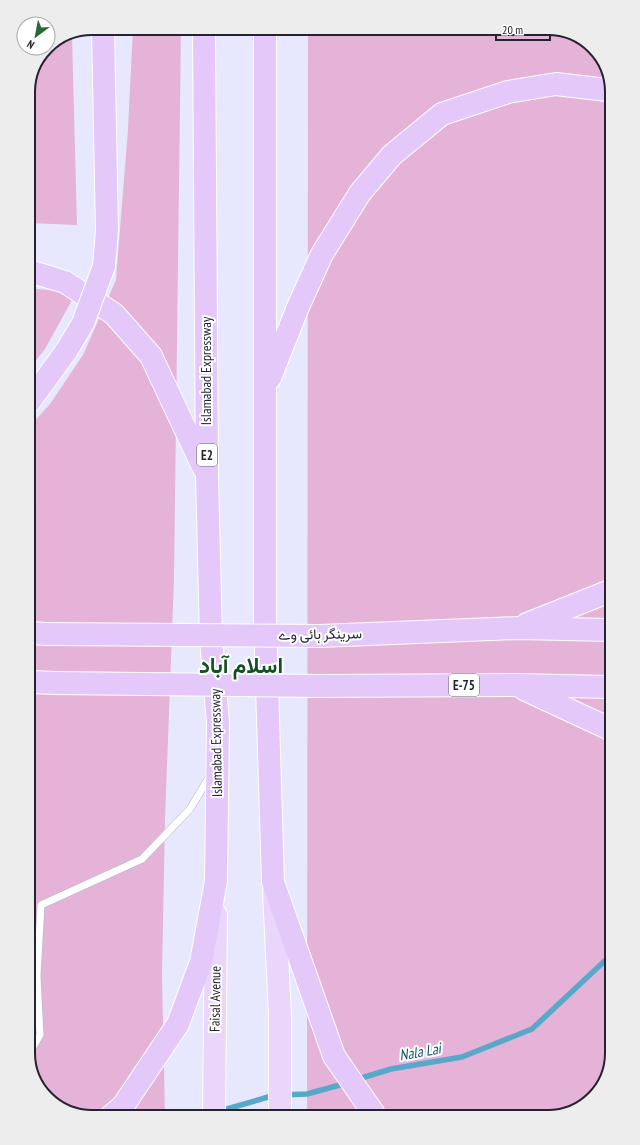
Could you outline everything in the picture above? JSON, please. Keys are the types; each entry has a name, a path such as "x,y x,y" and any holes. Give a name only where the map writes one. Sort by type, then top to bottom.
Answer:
{"highway":[{"path":"35,394 67,350 83,323 104,266 107,231 103,35"},
{"name":"Islamabad Expressway","path":"118,1110 123,1106 178,1024 201,962 216,882 218,723 211,639 207,475 204,35"},
{"path":"265,35 265,620 273,882 334,1056 371,1110"},
{"path":"266,388 298,307 322,254 360,193 392,155 442,114 508,92 556,84 605,90"},
{"path":"35,273 65,282 114,314 135,338 150,356 207,475"},
{"path":"518,628 605,593"},
{"name":"سرینگر ہائی وے","path":"39,634 320,636 518,628 605,630"},
{"name":"E-75","path":"35,682 319,686 516,685 605,687"},
{"path":"516,685 605,727"}],"main road":[{"name":"Faisal Avenue","path":"214,1110 216,882"},
{"path":"273,882 280,1016 280,1110"}],"lane":[{"path":"35,1044 40,1035 37,976 41,905 142,859 190,809 217,763"}],"shaded area":[{"path":"133,35 181,35 174,579 165,819 162,975 165,1110 88,1110 70,1106 57,1098 47,1088 39,1075 35,1053 35,420 50,404 83,355 116,280 128,129"},
{"path":"308,35 559,36 571,40 583,47 593,57 601,70 605,92 605,1060 599,1078 588,1093 570,1106 559,1109 307,1110"},
{"path":"72,38 77,225 35,223 35,88 37,77 39,70 48,56 56,56 56,48"},
{"path":"35,289 57,291 72,300 45,349 35,362"}],"waterway":[{"name":"Nala Lai","path":"355,1080 391,1069 462,1057 532,1029 605,961"},
{"name":"Nala Lai","path":"283,1095 307,1094 347,1083"},
{"name":"Nala Lai","path":"223,1110 275,1095"}],"district":[{"name":"اسلام آباد","path":"241,665"}]}
